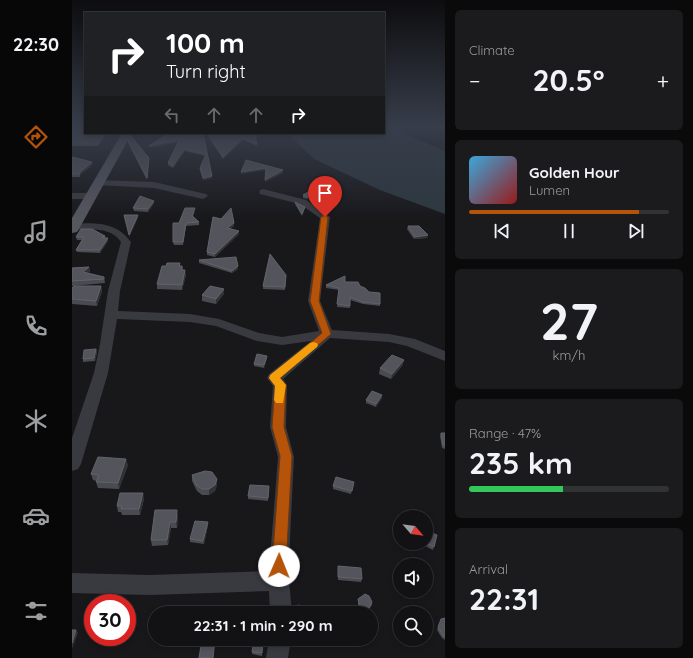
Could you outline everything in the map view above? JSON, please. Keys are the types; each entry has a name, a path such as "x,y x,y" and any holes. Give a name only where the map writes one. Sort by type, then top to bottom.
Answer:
{"main road":[{"path":"72,228 113,158"}],"street":[{"path":"99,183 154,185 203,196"},
{"path":"263,192 303,202 325,217 314,301 327,334"},
{"path":"72,196 90,196"},
{"path":"72,228 95,227 115,230 124,238 126,242 114,291 101,373 72,464"},
{"path":"111,316 190,318 219,323 251,335 282,341 327,334 389,338 410,342 445,356"},
{"path":"281,606 279,580 280,538 286,456 278,427 280,385 274,378 327,334"},
{"path":"72,583 147,585 219,584 279,580"},
{"path":"277,658 279,646"}],"shaded area":[{"path":"313,158 445,158 445,214 380,190"}],"building":[{"path":"72,158 92,162 79,174 72,174"},
{"path":"137,158 149,158 147,178"},
{"path":"171,158 178,158 173,166 168,163"},
{"path":"204,158 208,158 212,176 203,178 200,168"},
{"path":"246,160 283,170 265,180 266,168 241,172"},
{"path":"310,191 308,197 303,195"},
{"path":"140,196 154,201 148,209 133,208"},
{"path":"295,202 305,207 302,214"},
{"path":"185,208 195,208 192,216 199,222 186,223 183,242 173,242 173,223 179,223"},
{"path":"231,208 234,223 227,228 239,231 215,254 207,252 213,217 221,219"},
{"path":"124,215 138,215 129,235"},
{"path":"408,226 419,226 428,235 415,237"},
{"path":"81,229 92,229 105,236 102,237 103,238 108,238 100,250 76,250 84,237 76,237"},
{"path":"270,254 286,275 285,287 263,286"},
{"path":"236,257 238,266 232,271 199,260"},
{"path":"167,263 180,263 179,266 182,266 182,270 185,270 182,285 157,284 162,266 166,266"},
{"path":"89,267 83,272 104,277 104,279 72,281 72,268"},
{"path":"345,276 345,282 358,282 360,286 369,292 380,293 380,304 363,302 350,297 350,306 337,304 339,288 326,285"},
{"path":"74,286 101,286 96,301 72,299 72,288"},
{"path":"210,286 224,289 216,299 202,295"},
{"path":"96,349 94,358 83,359 84,350"},
{"path":"257,354 267,356 264,365 254,364"},
{"path":"392,355 404,360 392,374 380,368"},
{"path":"372,391 382,395 376,404 366,400"},
{"path":"441,433 445,433 445,446 443,445"},
{"path":"98,457 126,459 118,483 96,482 99,475 91,474"},
{"path":"205,471 212,472 217,479 215,485 209,489 202,489 196,485 192,475"},
{"path":"336,477 354,482 352,491 333,486"},
{"path":"250,485 269,486 268,498 248,496"},
{"path":"120,493 143,493 139,509 121,509 122,506 117,506"},
{"path":"155,510 177,510 176,522 170,522 167,540 151,540"},
{"path":"195,521 208,522 203,541 190,539"},
{"path":"433,533 437,535 433,547"},
{"path":"338,566 361,568 362,579 338,577"},
{"path":"365,594 369,596 372,602 370,606 360,606 358,599"},
{"path":"445,618 445,637 438,627 441,619"},
{"path":"72,630 76,630 72,643"},
{"path":"201,646 214,646 213,658 199,658"},
{"path":"253,646 263,646 262,653 252,652"}],"slow traffic":[{"path":"280,400 280,385 274,378 313,345"}],"route":[{"path":"279,566 286,456 278,427 280,385 274,378 327,334 314,301 325,217"}]}
